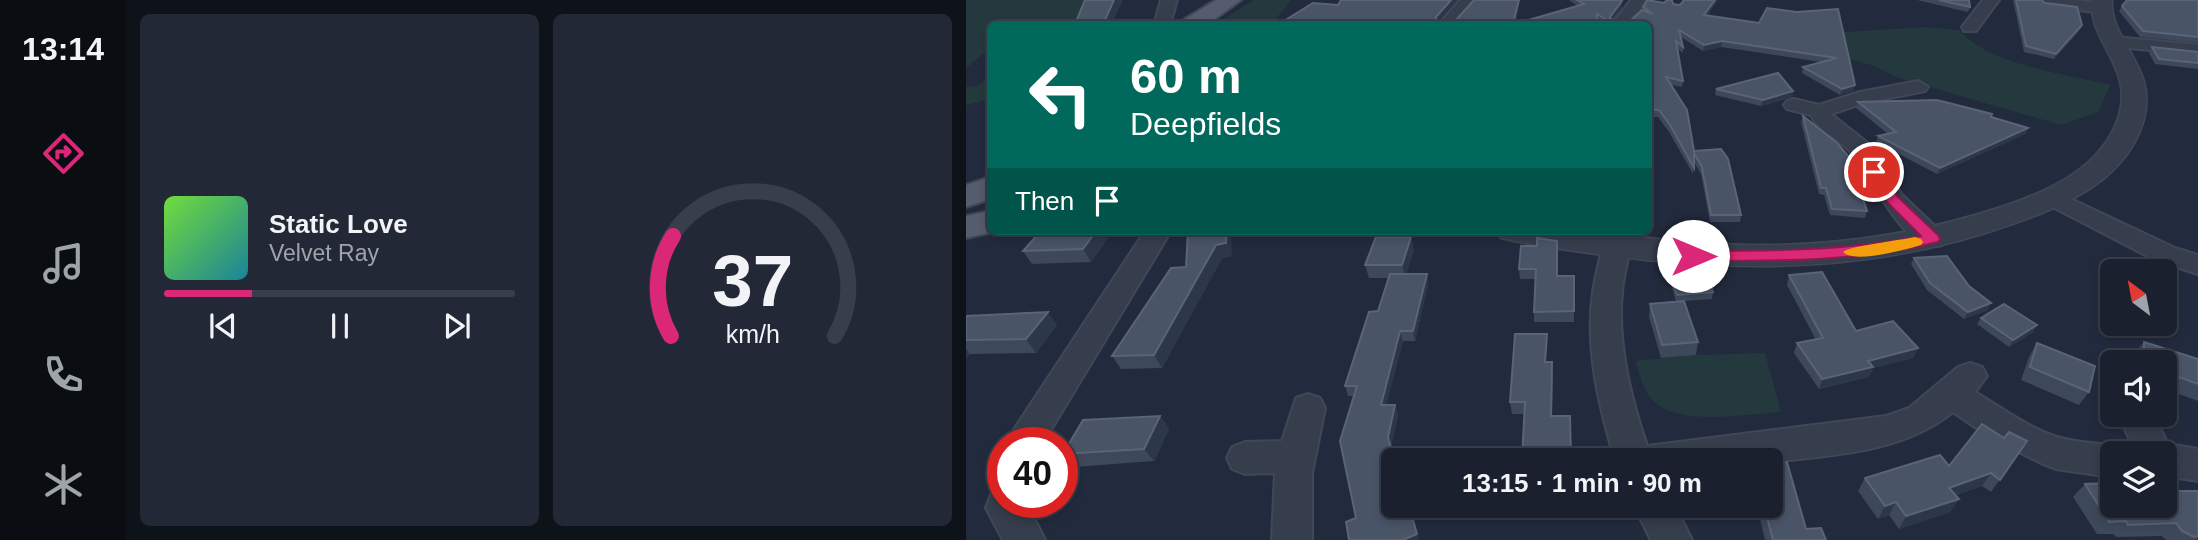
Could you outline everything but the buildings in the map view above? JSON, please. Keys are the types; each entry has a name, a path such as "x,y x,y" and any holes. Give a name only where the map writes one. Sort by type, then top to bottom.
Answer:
{"main road":[{"path":"1199,21 1231,0"},
{"path":"972,222 987,193"}],"street":[{"path":"1164,18 1169,0"},
{"path":"1450,21 1468,0"},
{"path":"1623,21 1632,13 1639,0"},
{"path":"1991,0 1974,23 2002,24"},
{"path":"1537,235 1616,248 1693,256 1770,256 1871,251 1933,239 2005,218 2054,198 2091,176 2112,155 2126,134 2136,94 2134,80 2105,24 2101,4 2043,0"},
{"path":"2116,42 2198,50"},
{"path":"1794,105 1820,111 1830,105 1903,87"},
{"path":"1820,111 1822,118 1861,149 1893,200 1933,239"},
{"path":"2054,198 2165,254 2198,265"},
{"path":"1033,427 1154,235"},
{"path":"1616,248 1607,293 1609,358 1615,400 1629,448"},
{"path":"1762,448 1887,431 1921,418 1961,385 2004,428 2056,453 2100,459"},
{"path":"1292,540 1289,503 1294,456 1308,408"},
{"path":"1245,458 1294,456"},
{"path":"2177,462 2198,465"},
{"path":"1012,518 1025,540"},
{"path":"1660,518 1672,540"}],"green space":[{"path":"966,0 1113,0 1090,21 987,21 987,50 966,68 966,48 970,48 966,47"},
{"path":"1254,0 1291,0 1274,21 1221,21"},
{"path":"1925,27 1959,30 1972,42 2008,60 2110,85 2098,112 2061,125 1896,77 1875,66 1786,42 1784,36"},
{"path":"987,78 987,100 966,105 966,87 978,86"},
{"path":"1765,353 1781,412 1711,417 1675,413 1661,407 1650,397 1636,361 1696,355"}],"slow traffic":[{"path":"1850,252 1871,251 1915,242"}],"route":[{"path":"1693,256 1770,256 1871,251 1933,239 1893,200 1874,172"}]}
